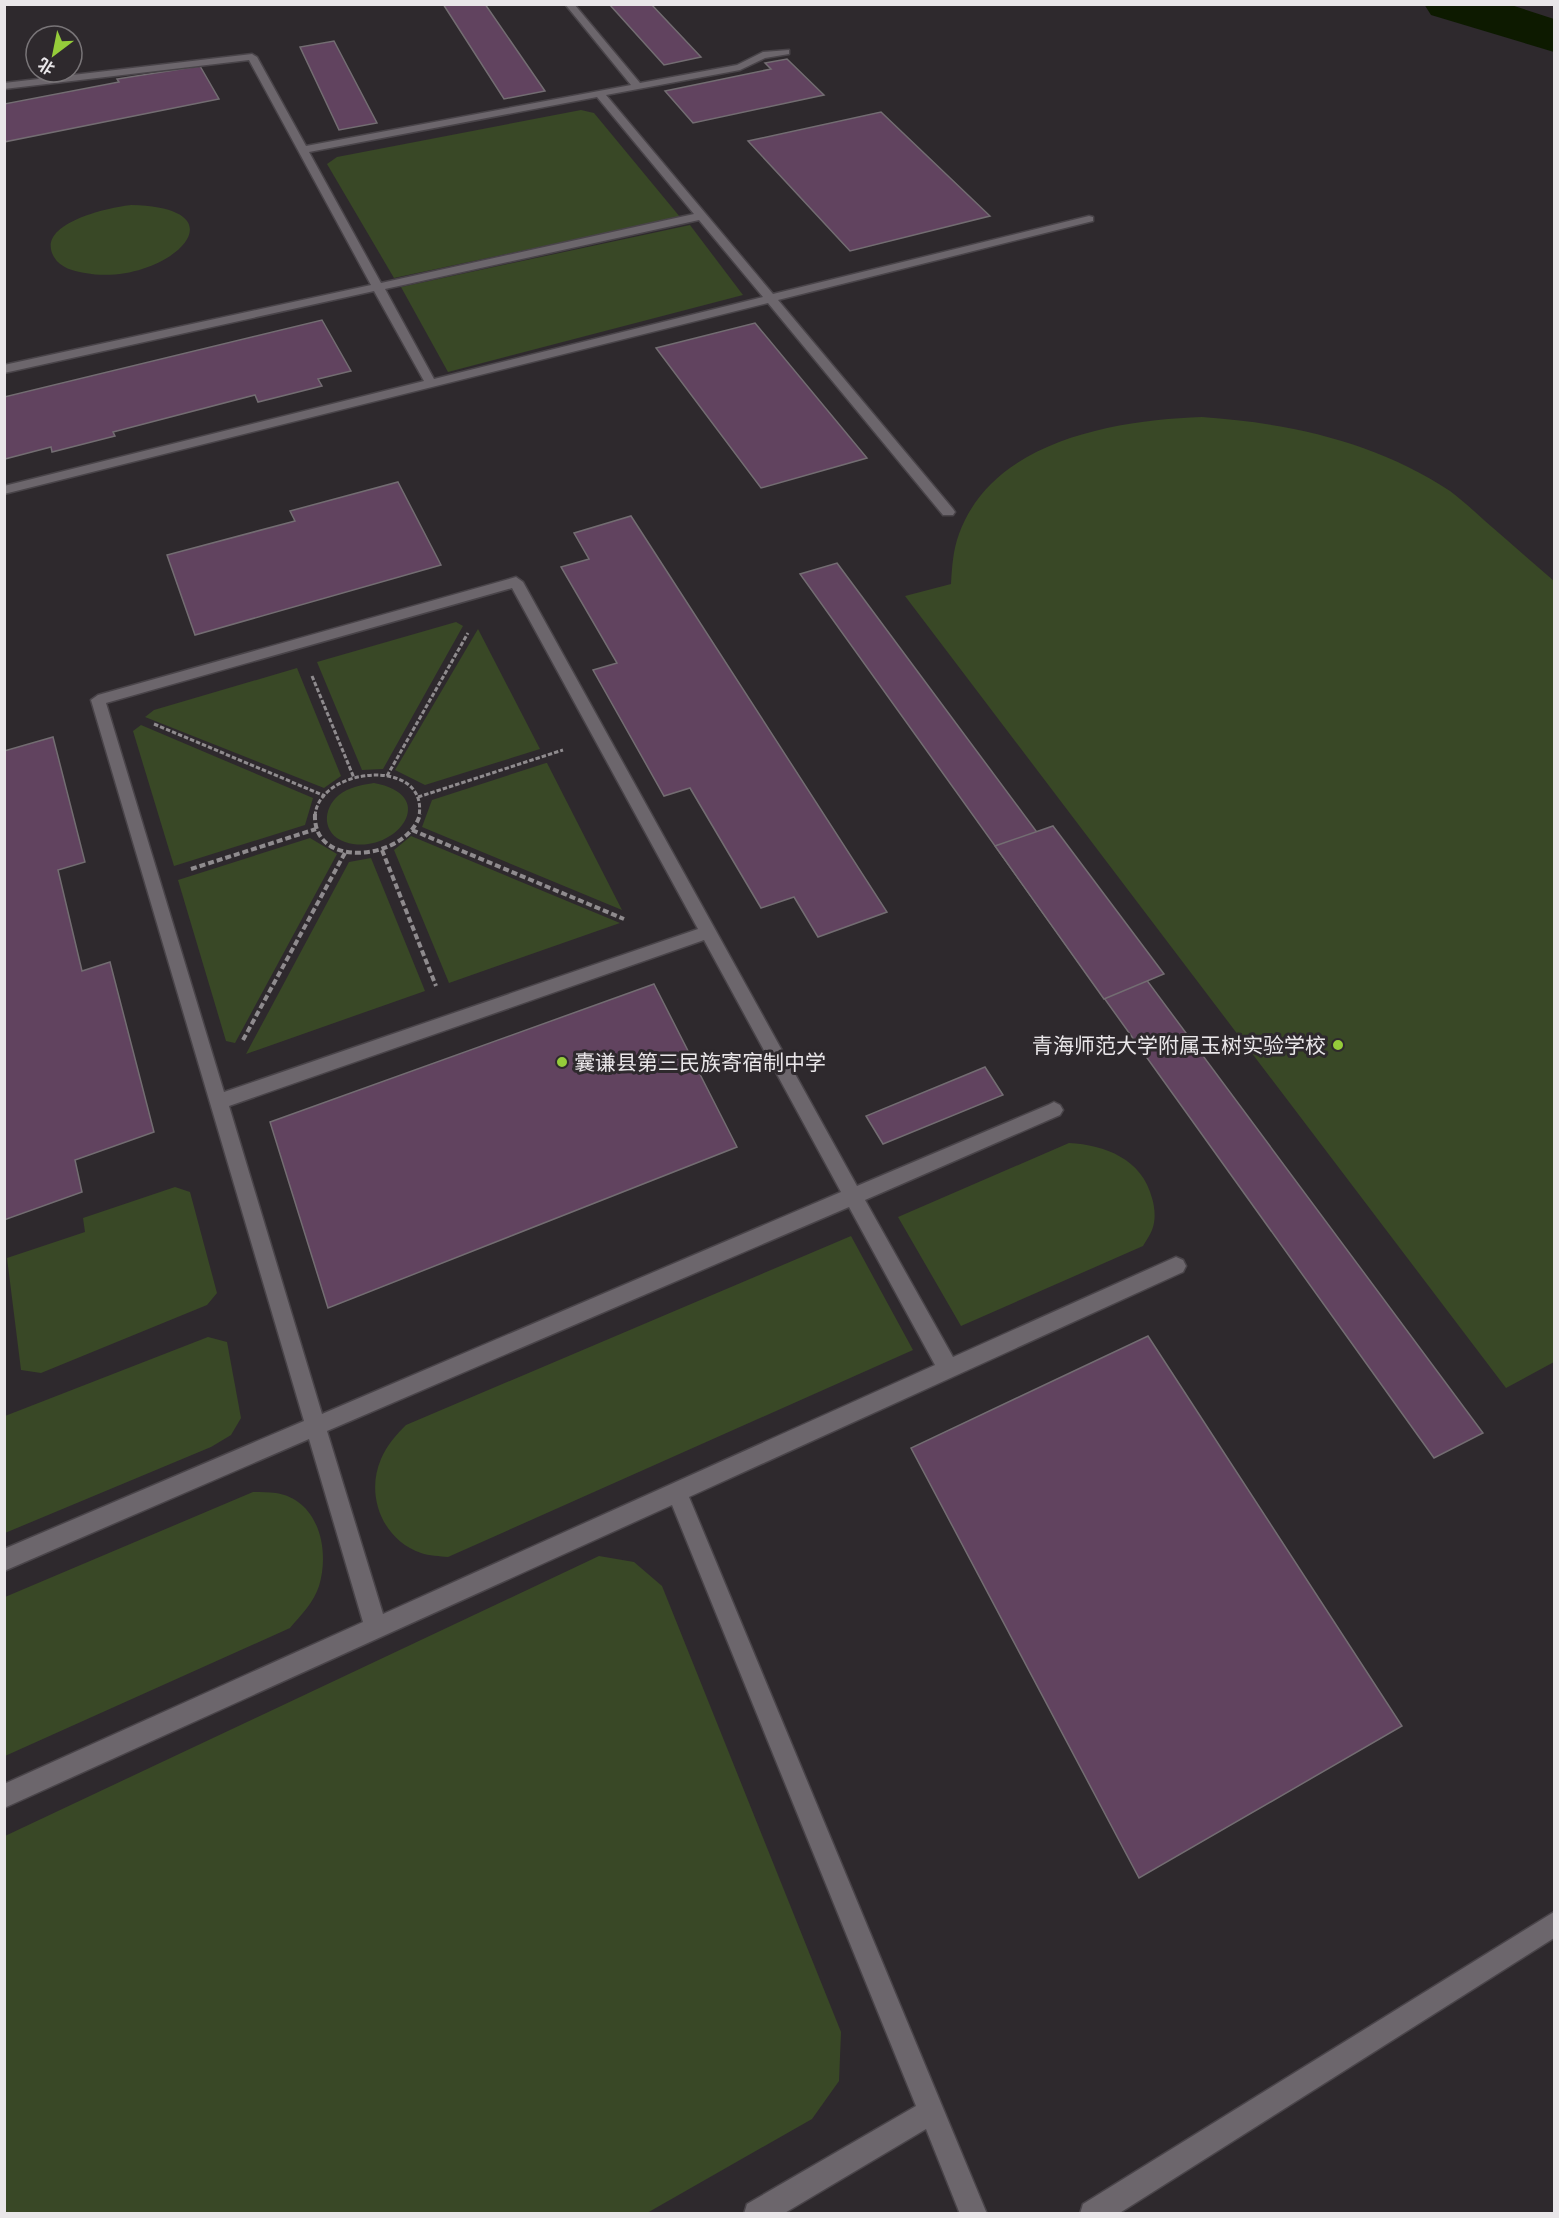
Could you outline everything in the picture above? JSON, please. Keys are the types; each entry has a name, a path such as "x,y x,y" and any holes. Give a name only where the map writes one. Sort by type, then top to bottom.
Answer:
{"lane":[{"path":"569,4 638,87"},
{"path":"303,150 740,67 763,55 786,52"},
{"path":"4,86 252,57 431,384"},
{"path":"600,94 948,512"},
{"path":"4,369 702,216"},
{"path":"4,490 1089,219"},
{"path":"376,1628 98,700 516,582 950,1370"},
{"path":"217,1096 450,1021 708,932"},
{"path":"4,1560 1054,1110"},
{"path":"4,1796 1176,1266"},
{"path":"677,1492 974,2214"},
{"path":"1093,2214 1554,1924"},
{"path":"757,2214 932,2111"}],"path":[{"path":"387,776 493,589"},
{"path":"298,644 354,778"},
{"path":"98,700 325,796"},
{"path":"418,797 601,738"},
{"path":"374,774 387,776 409,785 418,797 421,812 412,830 401,840 382,850 361,853 346,851 325,842 316,830 314,814 325,796 335,787 354,778 374,774"},
{"path":"153,880 316,830"},
{"path":"412,830 678,942"},
{"path":"382,850 450,1021"},
{"path":"217,1096 346,851"}],"green space":[{"path":"581,110 594,113 680,217 394,278 327,164 337,157"},
{"path":"131,205 167,209 185,219 190,232 182,246 165,259 142,269 114,275 76,271 64,266 54,257 51,245 55,235 64,226 93,213"},
{"path":"690,225 743,295 448,372 401,287"},
{"path":"1202,417 1299,430 1331,438 1393,460 1450,491 1554,581 1554,1362 1506,1388 905,596 951,584 957,540 976,502 999,476 1028,456 1061,441 1096,431 1133,423"},
{"path":"456,622 463,626 383,769 362,770 317,662"},
{"path":"478,629 540,749 425,785 395,770"},
{"path":"297,668 341,776 324,788 145,717 154,710"},
{"path":"141,725 313,798 305,825 174,866 133,731"},
{"path":"547,763 622,910 422,827 432,800"},
{"path":"374,783 395,790 406,800 408,812 403,823 393,834 363,845 337,838 327,821 327,814 333,801 347,790"},
{"path":"411,836 620,923 449,983 394,850"},
{"path":"310,838 337,854 235,1043 226,1041 178,880"},
{"path":"371,858 425,991 246,1054 349,862"},
{"path":"1069,1143 1108,1151 1131,1164 1140,1173 1152,1198 1155,1218 1148,1238 1143,1246 961,1326 898,1217"},
{"path":"175,1187 190,1192 217,1293 207,1305 41,1373 21,1370 7,1258 85,1232 83,1218"},
{"path":"851,1236 913,1350 448,1557 424,1554 408,1547 387,1527 377,1502 375,1487 377,1473 386,1449 406,1425"},
{"path":"208,1337 227,1342 241,1418 231,1435 211,1447 5,1533 5,1416"},
{"path":"253,1492 276,1493 302,1505 318,1529 322,1543 322,1572 317,1592 311,1603 290,1628 5,1756 5,1597"},
{"path":"599,1556 634,1562 662,1586 841,2032 839,2081 812,2119 647,2213 5,2213 5,1836"}],"building":[{"path":"443,4 485,4 545,91 504,99"},
{"path":"609,4 651,4 701,57 664,65"},
{"path":"334,41 377,123 339,130 300,47"},
{"path":"787,59 824,95 693,123 665,91 771,69 765,63"},
{"path":"200,66 219,99 4,142 4,104 119,82 117,79"},
{"path":"881,112 990,216 850,251 748,141"},
{"path":"322,320 351,371 318,379 322,386 258,402 255,395 113,432 115,436 52,452 51,447 5,459 4,397"},
{"path":"755,323 867,458 761,488 656,348"},
{"path":"398,482 441,565 195,635 167,555 295,521 290,511"},
{"path":"631,516 887,912 818,937 794,897 761,908 690,788 664,796 593,670 617,663 561,567 589,559 574,533"},
{"path":"837,563 1483,1433 1434,1458 800,574"},
{"path":"53,737 85,862 58,870 82,971 110,962 154,1132 75,1160 82,1192 4,1220 4,751"},
{"path":"1053,826 1164,974 1104,999 995,846"},
{"path":"654,984 737,1147 328,1308 270,1122"},
{"path":"985,1067 1003,1095 883,1144 866,1116"},
{"path":"1148,1336 1402,1726 1139,1878 911,1448"}],"waterway":[{"path":"1450,4 1554,36"}],"place":[{"name":"青海师范大学附属玉树实验学校","path":"1338,1045"},
{"name":"囊谦县第三民族寄宿制中学","path":"562,1062"}]}
